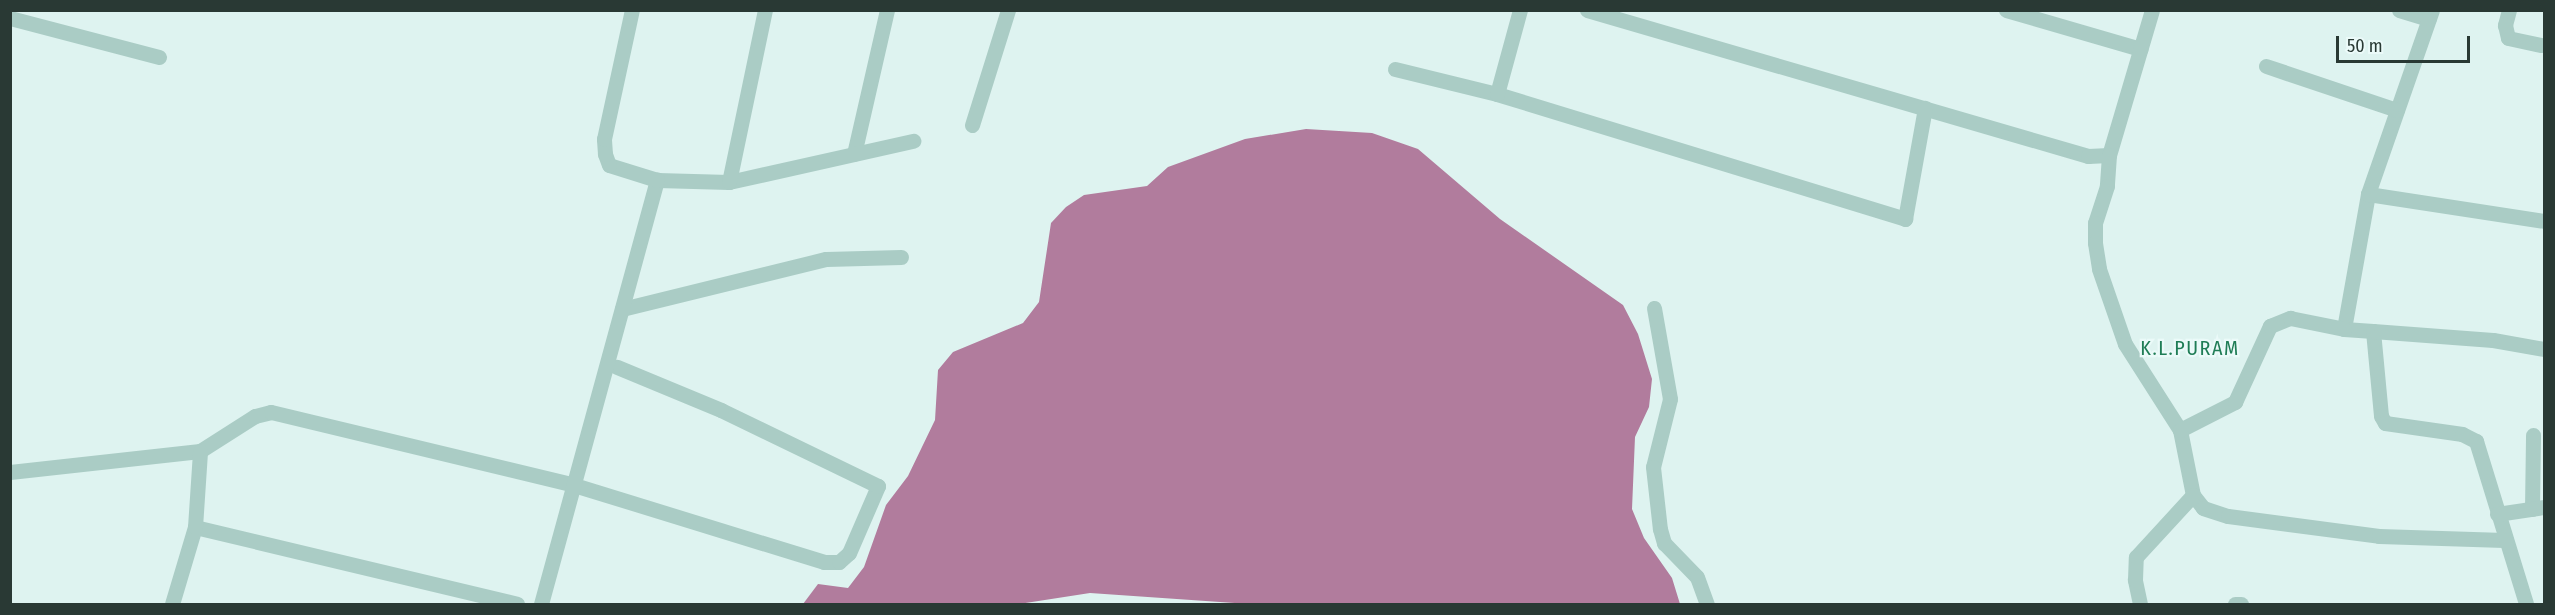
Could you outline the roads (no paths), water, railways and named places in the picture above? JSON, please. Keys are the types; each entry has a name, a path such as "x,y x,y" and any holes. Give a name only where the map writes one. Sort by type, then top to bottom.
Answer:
{"street":[{"path":"632,10 604,154 609,165 657,180 729,182 913,141"},
{"path":"729,182 765,10"},
{"path":"854,154 887,10"},
{"path":"972,125 1008,10"},
{"path":"1497,94 1520,10"},
{"path":"1587,10 2088,156 2109,155"},
{"path":"2006,10 2140,49"},
{"path":"2152,10 2109,155 2107,186 2095,223 2099,269 2125,344 2180,430 2193,495 2203,508 2228,516 2379,536 2504,540"},
{"path":"2344,329 2367,194 2430,15 2399,10"},
{"path":"2510,10 2505,25 2508,38 2541,45"},
{"path":"10,18 159,57"},
{"path":"2266,66 2397,110"},
{"path":"1395,69 1497,94 1905,219 1925,108"},
{"path":"541,604 657,180"},
{"path":"2367,194 2544,220"},
{"path":"622,309 826,259 901,257"},
{"path":"1654,308 1670,399 1653,467 1660,529 1664,543 1697,577 1707,604"},
{"path":"2180,430 2235,402 2270,326 2290,318 2344,329 2493,340 2544,349"},
{"path":"2373,331 2380,416 2385,423 2471,437 2526,604"},
{"path":"10,471 200,451 255,416 271,412 574,485 832,563 849,553 878,486 721,410 617,367"},
{"path":"2497,514 2538,508 2533,435"},
{"path":"172,604 195,526 200,451"},
{"path":"2140,604 2134,580 2136,557 2193,495"},
{"path":"195,526 517,604"},
{"path":"2235,604 2241,604"}],"district":[{"name":"K.L.PURAM","path":"2190,348"}]}
